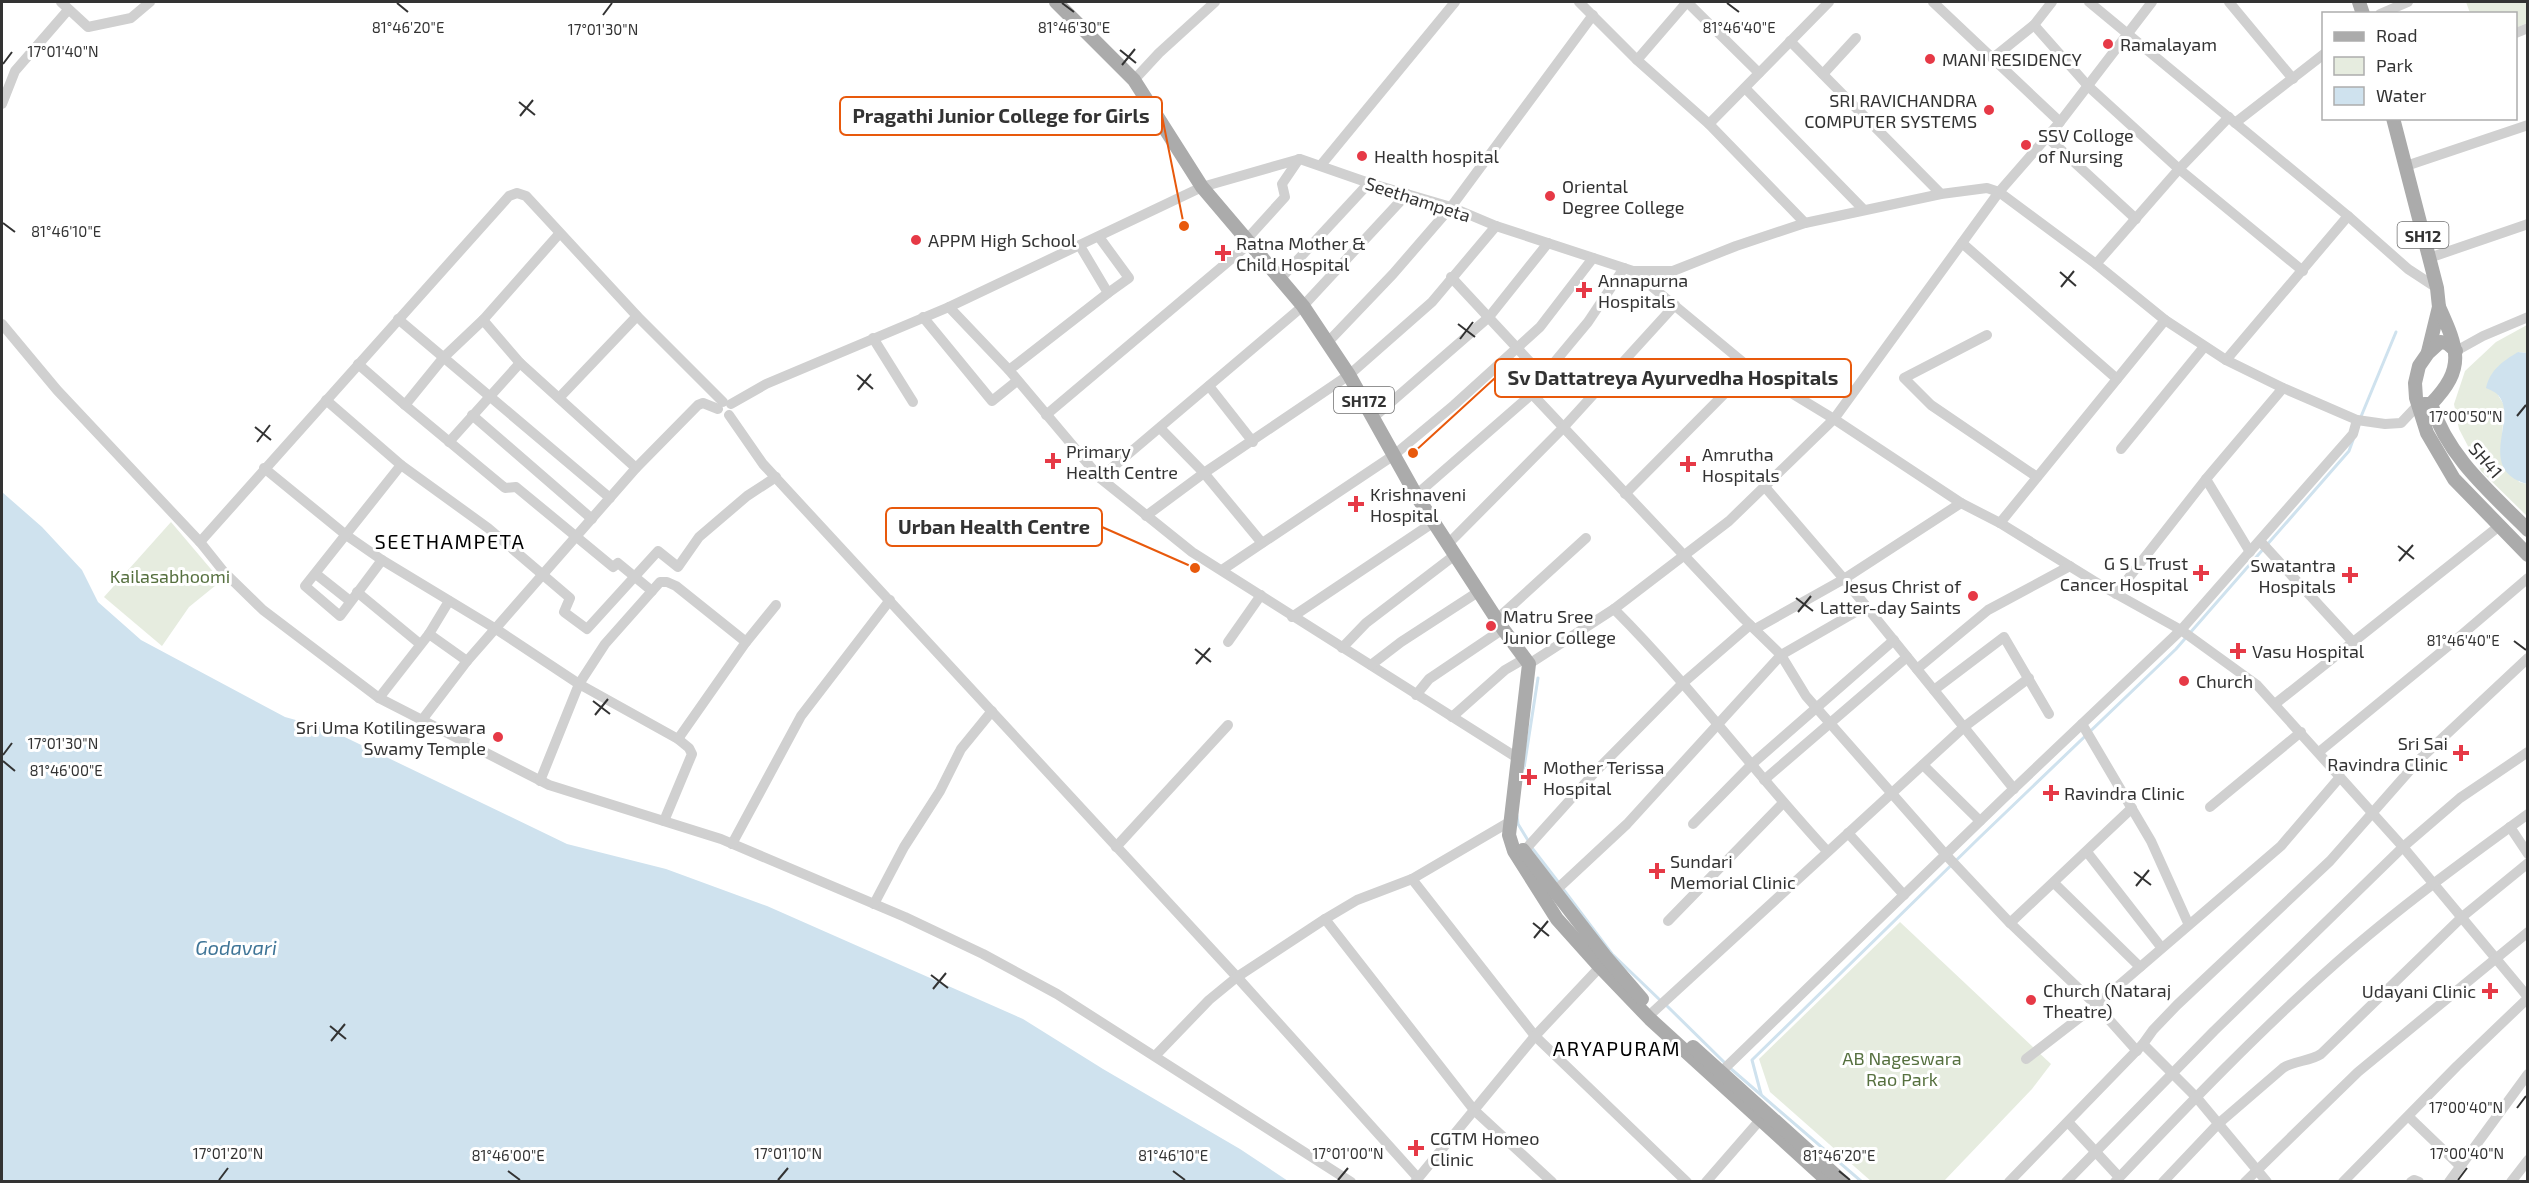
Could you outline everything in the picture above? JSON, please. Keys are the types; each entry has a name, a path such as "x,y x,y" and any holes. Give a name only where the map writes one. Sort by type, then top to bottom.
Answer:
{"main road":[{"name":"SH172","path":"1056,2 1134,80 1202,187 1303,306 1349,375 1416,495 1499,624 1526,661"},
{"name":"SH12","path":"2394,120 2437,288 2439,307 2456,351"},
{"name":"SH12","path":"2425,404 2416,398 2415,383 2419,366 2428,353 2439,307"},
{"path":"2428,353 2440,342 2447,343 2456,351 2453,376 2425,404 2427,433 2454,479 2498,527 2528,555"},
{"name":"SH41","path":"2425,404 2468,471 2528,530"},
{"path":"1526,661 1519,759 1509,835 1514,851 1557,919 1650,1020 1828,1182"},
{"path":"1509,835 1524,851 1605,956 1653,1012 1722,1071 1843,1182"}],"street":[{"path":"2,104 15,71 64,6 88,27 131,18 150,2"},
{"path":"1134,80 1159,53 1215,2"},
{"path":"1321,165 1455,2"},
{"path":"1579,2 1637,60 1709,124 1805,223"},
{"path":"1637,60 1687,2 1759,73"},
{"path":"1709,124 1829,2"},
{"path":"1933,2 2060,122"},
{"path":"1993,58 2034,25 2052,2"},
{"path":"2089,2 2349,216 2408,269 2437,288"},
{"path":"1452,717 1505,670 1526,661 1614,609 1685,556 1728,521 1834,419 1999,192 2060,122 2152,2"},
{"path":"2229,2 2293,79"},
{"path":"2385,12 2408,2"},
{"path":"1328,342 1393,274 1451,207 1593,15"},
{"path":"2034,25 2088,86 2179,169 2303,271"},
{"path":"1823,74 1856,38"},
{"path":"1790,41 1941,194"},
{"path":"2096,264 2179,169 2232,120 2293,79 2322,56"},
{"path":"1745,88 1864,210"},
{"path":"2406,166 2528,125"},
{"path":"2047,137 2136,219"},
{"path":"422,720 468,661 636,468 698,405 703,403 724,405 766,384 950,307 1202,187 1300,159"},
{"path":"1047,415 1247,242 1285,197 1282,184 1300,159"},
{"name":"Seethampeta","path":"1300,159 1369,183 1451,207 1496,226 1629,269"},
{"path":"1280,279 1369,183"},
{"path":"1629,269 1673,271 1736,246 1805,223 1941,194 1988,188 1999,192 2096,264 2165,320 2226,360 2283,388 2360,420 2385,424 2401,423 2425,404"},
{"path":"200,542 509,196 517,193 526,196 637,316 724,405 733,410 729,415 763,464 1237,977 1416,1180 1535,1036 1600,967"},
{"path":"1100,478 1303,306 1407,194"},
{"path":"2226,360 2349,216"},
{"path":"2429,258 2528,224"},
{"path":"1146,516 1204,473 1349,375 1432,302 1496,226"},
{"path":"405,405 444,357 483,320 559,234"},
{"path":"1009,370 1129,278 1099,237"},
{"path":"1374,417 1489,317 1548,243"},
{"path":"1962,243 2117,378"},
{"path":"1080,246 1108,293"},
{"path":"1222,570 1394,455 1540,327 1593,258"},
{"path":"1629,269 1750,368 1834,419 1961,503 2000,523 2116,594 2181,630 2257,685 2403,847 2528,998 2457,1066 2343,1182"},
{"path":"1416,495 1532,394 1629,269"},
{"path":"1451,277 1544,376"},
{"path":"1342,648 1366,623 1452,550 1675,305"},
{"path":"950,307 1009,370 1100,478 1146,516 1192,552 1519,759"},
{"path":"559,398 637,316"},
{"path":"923,317 992,400 1017,381"},
{"path":"2456,351 2483,336 2528,317"},
{"path":"398,319 610,498"},
{"path":"483,320 520,363 636,468"},
{"path":"2000,523 2165,320"},
{"path":"2,324 57,390 200,542 224,572 263,610 379,698 540,781 732,844 874,904 973,950 1057,994 1351,1182"},
{"path":"1987,335 1904,378 1931,405 2037,477"},
{"path":"873,338 913,402"},
{"path":"2121,449 2204,347"},
{"path":"449,442 520,363"},
{"path":"358,364 505,488 516,488 613,567 618,563 652,591"},
{"path":"1625,494 1750,368"},
{"path":"1209,386 1253,442"},
{"path":"2116,594 2206,479 2283,388"},
{"path":"1532,394 1562,429 1781,655 1806,696 1946,855 2010,923 2140,1048 2197,1098 2267,1182"},
{"path":"326,400 401,465 488,528 570,598 564,612 587,629 658,550 678,567"},
{"path":"472,415 592,519"},
{"path":"1722,1071 2181,630 2353,434 2360,420"},
{"path":"1160,428 1204,473 1262,543"},
{"path":"382,560 340,616 305,586 401,465"},
{"path":"264,468 382,560 496,629 579,684 678,739 689,748 692,754 664,821"},
{"path":"540,781 579,684 604,644 660,582 678,567 699,537 747,496 776,477"},
{"path":"2206,479 2250,552"},
{"path":"1765,486 1844,579 2014,789"},
{"path":"1524,851 1597,770 1683,683 1753,627 1844,579 1961,503"},
{"path":"1292,617 1434,522"},
{"path":"2276,704 2352,641 2498,527"},
{"path":"1416,695 1429,679 1499,624 1586,538"},
{"path":"2259,541 2352,641"},
{"path":"1917,669 1988,610 2070,566"},
{"path":"316,574 354,597 420,644"},
{"path":"2319,752 2528,578"},
{"path":"660,582 676,586 746,642"},
{"path":"1371,665 1401,642 1478,592"},
{"path":"1228,642 1261,595"},
{"path":"732,844 801,716 890,600"},
{"path":"379,698 429,634 449,602"},
{"path":"678,739 746,642 776,605"},
{"path":"1554,892 1628,824 1781,655 1866,606"},
{"path":"1614,609 1683,683 1783,803 1827,851"},
{"path":"429,634 468,661"},
{"path":"1934,690 2004,637 2049,714"},
{"path":"1693,825 1751,765 1894,640"},
{"path":"1764,780 1907,657"},
{"path":"2009,1182 2140,1048 2153,1030 2177,1005 2330,861 2361,829 2372,812 2419,760 2528,658"},
{"path":"1653,1012 1964,727 2029,678"},
{"path":"874,904 961,749 992,711"},
{"path":"2082,724 2151,841 2188,924"},
{"path":"1116,847 1228,725"},
{"path":"2210,807 2301,732"},
{"path":"2066,1182 2171,1073 2403,847 2460,798 2528,752"},
{"path":"1923,765 1980,821"},
{"path":"2026,1059 2096,1005 2281,846 2340,777"},
{"path":"1668,921 1783,803"},
{"path":"2010,923 2132,808"},
{"path":"2068,1122 2097,1151 2117,1179 2337,962 2434,884 2528,814"},
{"path":"1155,1056 1209,999 1237,977 1357,900 1412,879 1510,821"},
{"path":"2510,827 2528,854"},
{"path":"1848,833 1904,895"},
{"path":"2087,852 2162,947"},
{"path":"2163,1182 2218,1124 2290,1063 2311,1061 2321,1054 2462,917 2528,863"},
{"path":"1412,879 1535,1036 1687,1182"},
{"path":"2054,883 2140,967"},
{"path":"1325,919 1474,1110 1552,1182"},
{"path":"2245,1182 2358,1072 2495,957 2528,933"},
{"path":"2449,1182 2459,1165 2528,1074"},
{"path":"2409,1117 2459,1165"},
{"path":"1706,1182 1760,1120"},
{"path":"2511,1182 2528,1160"},
{"path":"2411,1182 2414,1180 2420,1182"}],"green space":[{"path":"2466,2 2527,2 2527,23 2517,28 2517,12 2470,12"},
{"path":"2527,325 2527,353 2518,352 2498,395 2504,405 2502,438 2519,482 2527,484 2527,516 2481,471 2459,429 2454,404 2465,371 2496,342"},
{"name":"Kailasabhoomi","path":"171,522 221,581 189,607 162,646 104,597"},
{"name":"AB Nageswara Rao Park","path":"1900,922 2051,1064 2032,1089 1944,1181 1872,1182 1770,1092 1759,1059"}],"water":[{"path":"2518,352 2527,353 2527,484 2512,477 2503,467 2501,443 2503,405 2497,394 2486,388 2498,367"},
{"name":"Godavari","path":"2,492 42,527 82,570 98,602 141,640 285,717 328,729 567,844 666,869 767,906 1023,1019 1240,1149 1288,1181 2,1181"}],"waterway":[{"path":"2360,419 2396,332"},
{"path":"1761,1094 1752,1060 2176,649 2349,451 2353,440"},
{"path":"1524,768 1538,678"},
{"path":"1517,816 1518,824 1529,842"},
{"path":"1532,848 1559,883"},
{"path":"1563,889 1612,954 1661,1001"},
{"path":"1666,1005 1725,1063"},
{"path":"1730,1068 1862,1182"}],"place":[{"name":"Ramalayam","path":"2108,44"},
{"name":"MANI RESIDENCY","path":"1930,59"},
{"name":"SRI RAVICHANDRA COMPUTER SYSTEMS","path":"1989,110"},
{"name":"SSV Colloge of Nursing","path":"2026,145"},
{"name":"Health hospital","path":"1362,156"},
{"name":"Oriental Degree College","path":"1550,196"},
{"name":"Pragathi Junior College for Girls","path":"1184,226"},
{"name":"APPM High School","path":"916,240"},
{"name":"Ratna Mother & Child Hospital","path":"1223,253"},
{"name":"Annapurna Hospitals","path":"1584,290"},
{"name":"Sv Dattatreya Ayurvedha Hospitals","path":"1413,453"},
{"name":"Primary Health Centre","path":"1053,461"},
{"name":"Amrutha Hospitals","path":"1688,464"},
{"name":"Krishnaveni Hospital","path":"1356,504"},
{"name":"Urban Health Centre","path":"1195,568"},
{"name":"G S L Trust Cancer Hospital","path":"2201,573"},
{"name":"Swatantra Hospitals","path":"2350,575"},
{"name":"Jesus Christ of Latter-day Saints","path":"1973,596"},
{"name":"Matru Sree Junior College","path":"1491,626"},
{"name":"Vasu Hospital","path":"2238,651"},
{"name":"Church","path":"2184,681"},
{"name":"Sri Uma Kotilingeswara Swamy Temple","path":"498,737"},
{"name":"Sri Sai Ravindra Clinic","path":"2461,753"},
{"name":"Mother Terissa Hospital","path":"1529,777"},
{"name":"Ravindra Clinic","path":"2051,793"},
{"name":"Sundari Memorial Clinic","path":"1657,871"},
{"name":"Udayani Clinic","path":"2490,991"},
{"name":"Church (Nataraj Theatre)","path":"2031,1000"},
{"name":"CGTM Homeo Clinic","path":"1416,1148"}],"district":[{"name":"SEETHAMPETA","path":"450,541"},
{"name":"ARYAPURAM","path":"1617,1048"}]}
